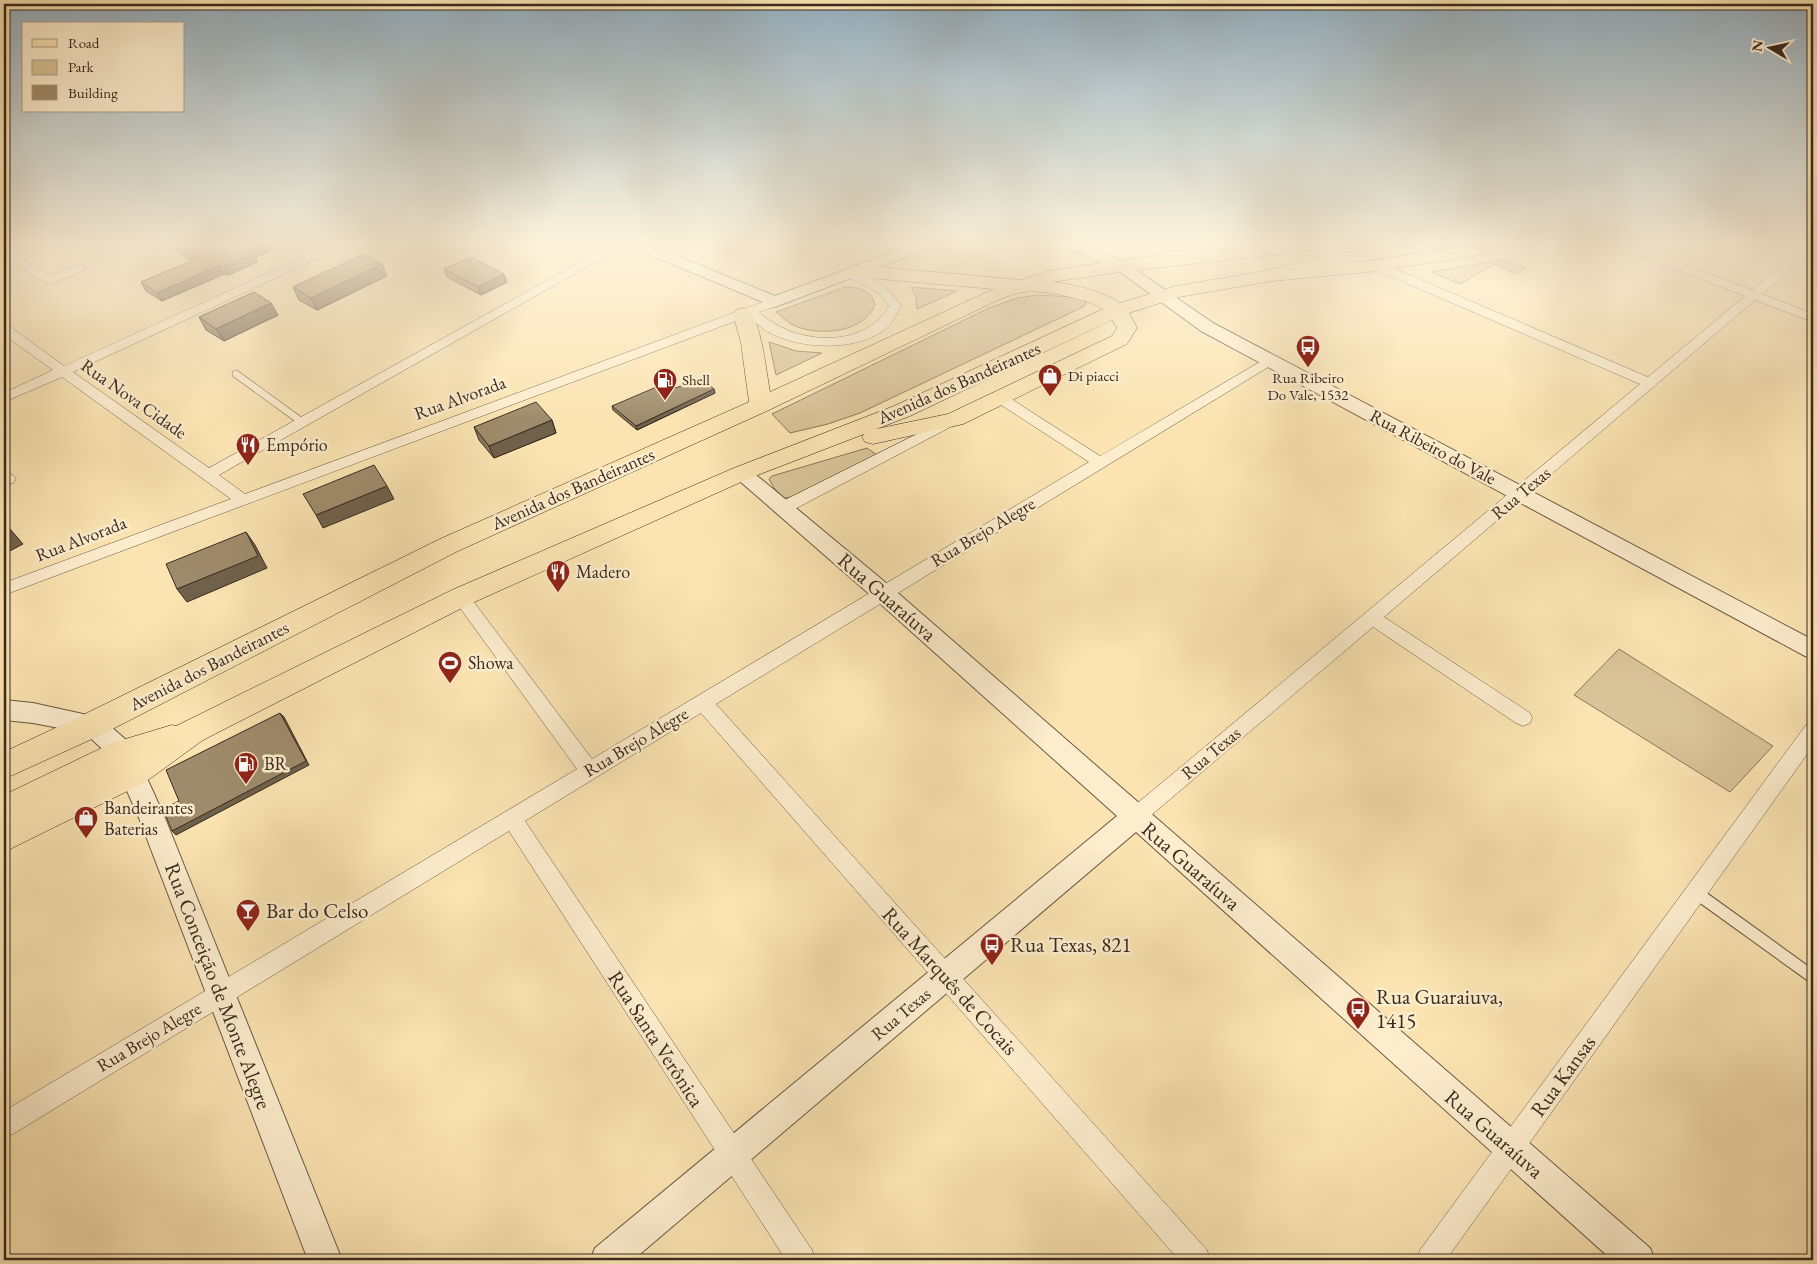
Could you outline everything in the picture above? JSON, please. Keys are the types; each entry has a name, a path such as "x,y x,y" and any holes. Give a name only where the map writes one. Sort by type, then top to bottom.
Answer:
{"main road":[{"name":"Avenida dos Bandeirantes","path":"4,766 92,725 449,545 761,405 979,302"},
{"path":"781,458 955,419 1000,398 1120,340 1127,328 1118,310 1104,302"},
{"name":"Avenida dos Bandeirantes","path":"4,838 128,763 461,597 742,472 902,411 1118,310 1142,302"},
{"path":"747,313 761,405"},
{"name":"Avenida dos Bandeirantes","path":"4,810 128,763"}],"street":[{"path":"4,398 214,302"},
{"path":"208,475 517,302"},
{"name":"Rua Alvorada","path":"4,589 776,302"},
{"path":"747,313 772,329 794,337 831,341 866,335 886,323 892,315 895,306 893,302"},
{"name":"Rua Ribeiro do Vale","path":"1172,302 1207,327 1813,650"},
{"path":"1465,302 1650,383"},
{"name":"Rua Texas","path":"607,1260 1373,618 1746,302"},
{"path":"1772,302 1813,318"},
{"name":"Rua Nova Cidade","path":"4,329 243,500"},
{"name":"Rua Brejo Alegre","path":"4,1125 1270,360"},
{"path":"1000,398 1099,462"},
{"path":"785,508 955,419"},
{"name":"Rua Guaraíuva","path":"742,472 883,593 1638,1260"},
{"path":"461,597 589,770"},
{"path":"1373,618 1523,718"},
{"name":"Rua Marquês de Cocais","path":"703,703 1197,1260"},
{"path":"4,710 33,713 92,725"},
{"name":"Rua Conceição de Monte Alegre","path":"92,725 128,763 325,1260"},
{"name":"Rua Kansas","path":"1430,1260 1813,731"},
{"name":"Rua Santa Verônica","path":"511,818 802,1260"}],"lane":[{"path":"236,374 302,422"},
{"path":"1695,892 1813,977"}],"green space":[{"path":"804,302 874,302 875,305 869,315 860,322 850,327 825,331 801,328 791,324 776,312"},
{"path":"916,302 933,302 917,309"},
{"path":"1006,302 1086,302 1085,306 860,413 828,424 790,433 772,414 989,308"},
{"path":"769,342 796,351 822,353 776,375"},
{"path":"867,448 877,455 792,497 784,498 774,488 769,479 772,476"},
{"path":"1619,649 1773,746 1730,792 1574,695"}],"building":[{"path":"232,302 271,303 216,329 199,317"},
{"name":"Shell","path":"701,377 714,389 636,426 612,406 668,382 676,388"},
{"path":"536,402 552,420 489,446 474,427"},
{"path":"374,465 387,486 316,515 303,494"},
{"path":"246,532 258,556 177,589 166,564"},
{"name":"BR","path":"280,713 306,761 172,831 163,809 179,801 166,770"}],"place":[{"name":"Rua Ribeiro Do Vale, 1532","path":"1308,368"},
{"name":"Di piacci","path":"1050,397"},
{"name":"Shell","path":"665,401"},
{"name":"Empório","path":"248,466"},
{"name":"Madero","path":"558,593"},
{"name":"Showa","path":"450,684"},
{"name":"BR","path":"246,785"},
{"name":"Bandeirantes Baterias","path":"86,839"},
{"name":"Bar do Celso","path":"248,932"},
{"name":"Rua Texas, 821","path":"992,966"},
{"name":"Rua Guaraiuva, 1415","path":"1358,1030"}]}
